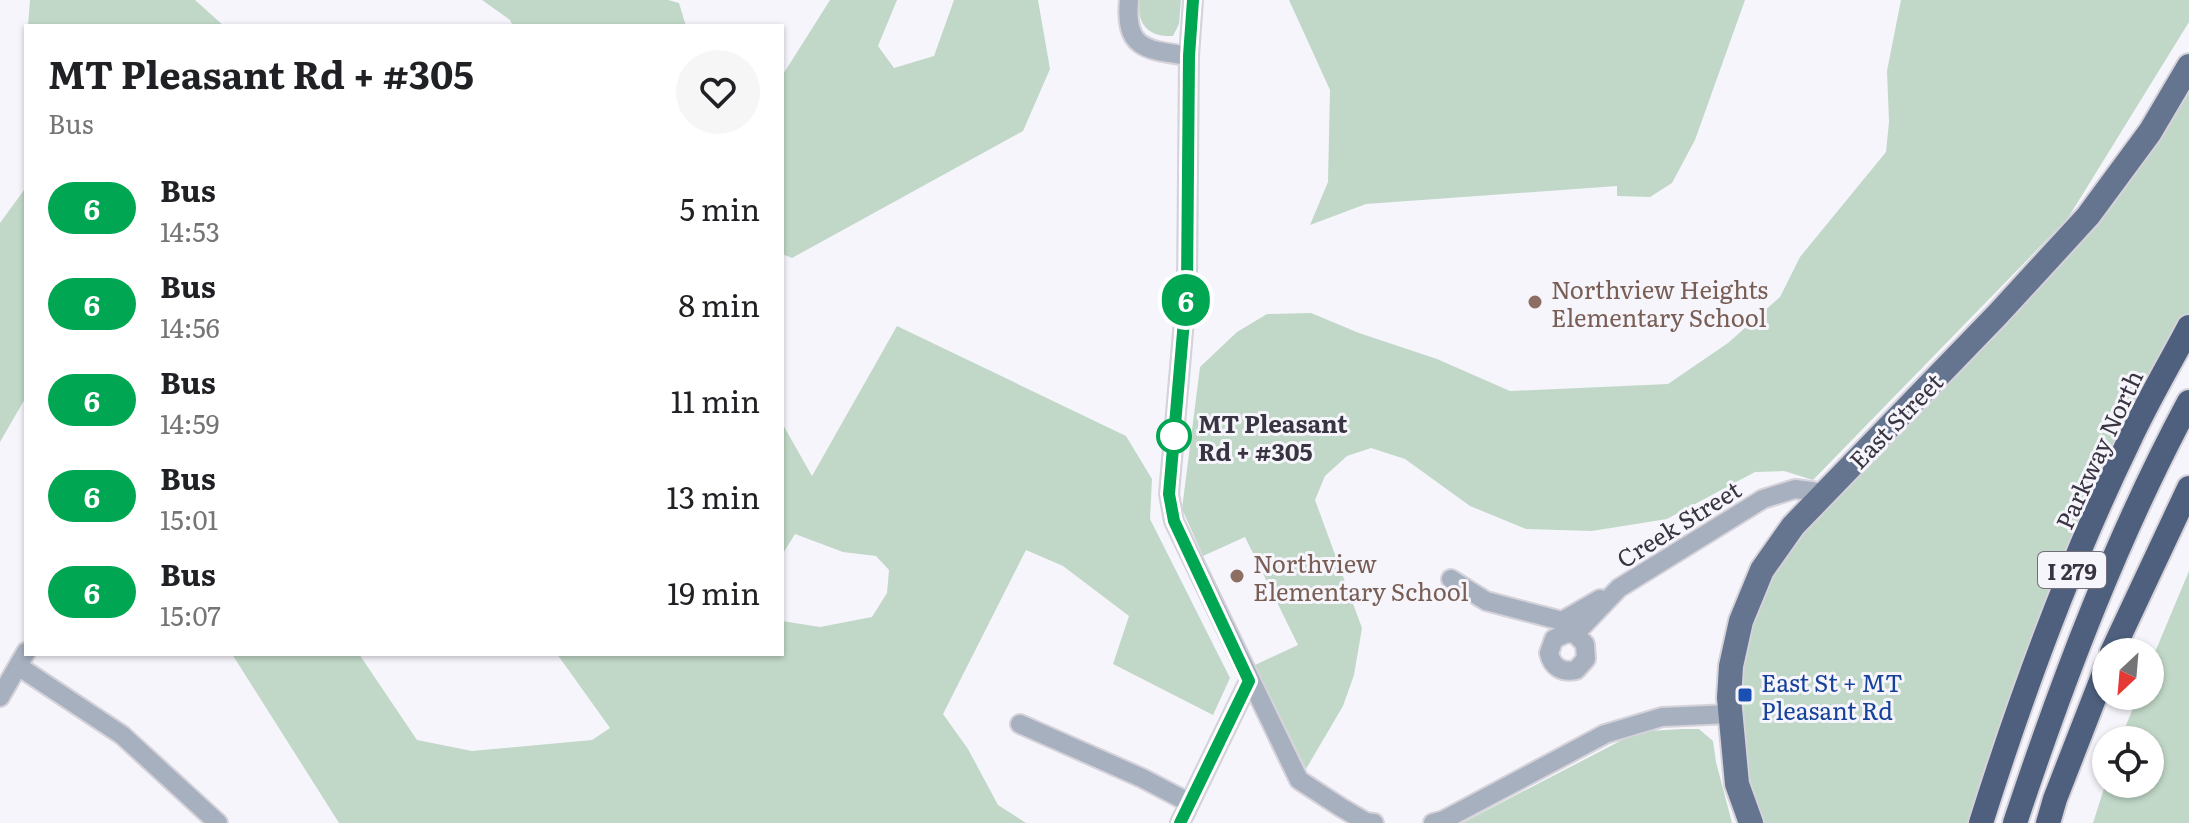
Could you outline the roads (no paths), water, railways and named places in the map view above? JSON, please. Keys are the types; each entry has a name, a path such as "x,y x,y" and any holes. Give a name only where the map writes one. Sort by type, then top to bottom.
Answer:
{"highway":[{"name":"Parkway North","path":"1981,823 2061,596 2129,441 2189,327"},
{"path":"2015,823 2091,612 2125,532 2189,402"},
{"name":"I 279","path":"2119,638 2189,488"},
{"path":"2048,823 2092,704"}],"main road":[{"name":"East Street","path":"1751,823 1737,784 1730,714 1731,666 1738,636 1762,570 1793,526 2088,216 2150,132 2189,66"}],"street":[{"path":"1129,0 1127,20 1132,36 1146,48 1189,56"},
{"path":"1192,1 1187,286 1169,494 1174,521 1299,780 1366,822 1374,823"},
{"name":"Creek Street","path":"1575,634 1619,588 1763,499 1795,489 1825,493"},
{"path":"1451,579 1486,601 1562,621 1619,588"},
{"path":"0,697 22,659 122,735 218,823"},
{"path":"1180,823 1249,681"},
{"path":"1433,823 1605,734 1662,717 1730,714"},
{"path":"1020,724 1188,802"}],"place":[{"name":"Northview Heights Elementary School","path":"1535,302"},
{"name":"MT Pleasant Rd + #305","path":"1174,436"},
{"name":"Northview Elementary School","path":"1237,576"},
{"name":"East St + MT Pleasant Rd","path":"1745,695"}]}
